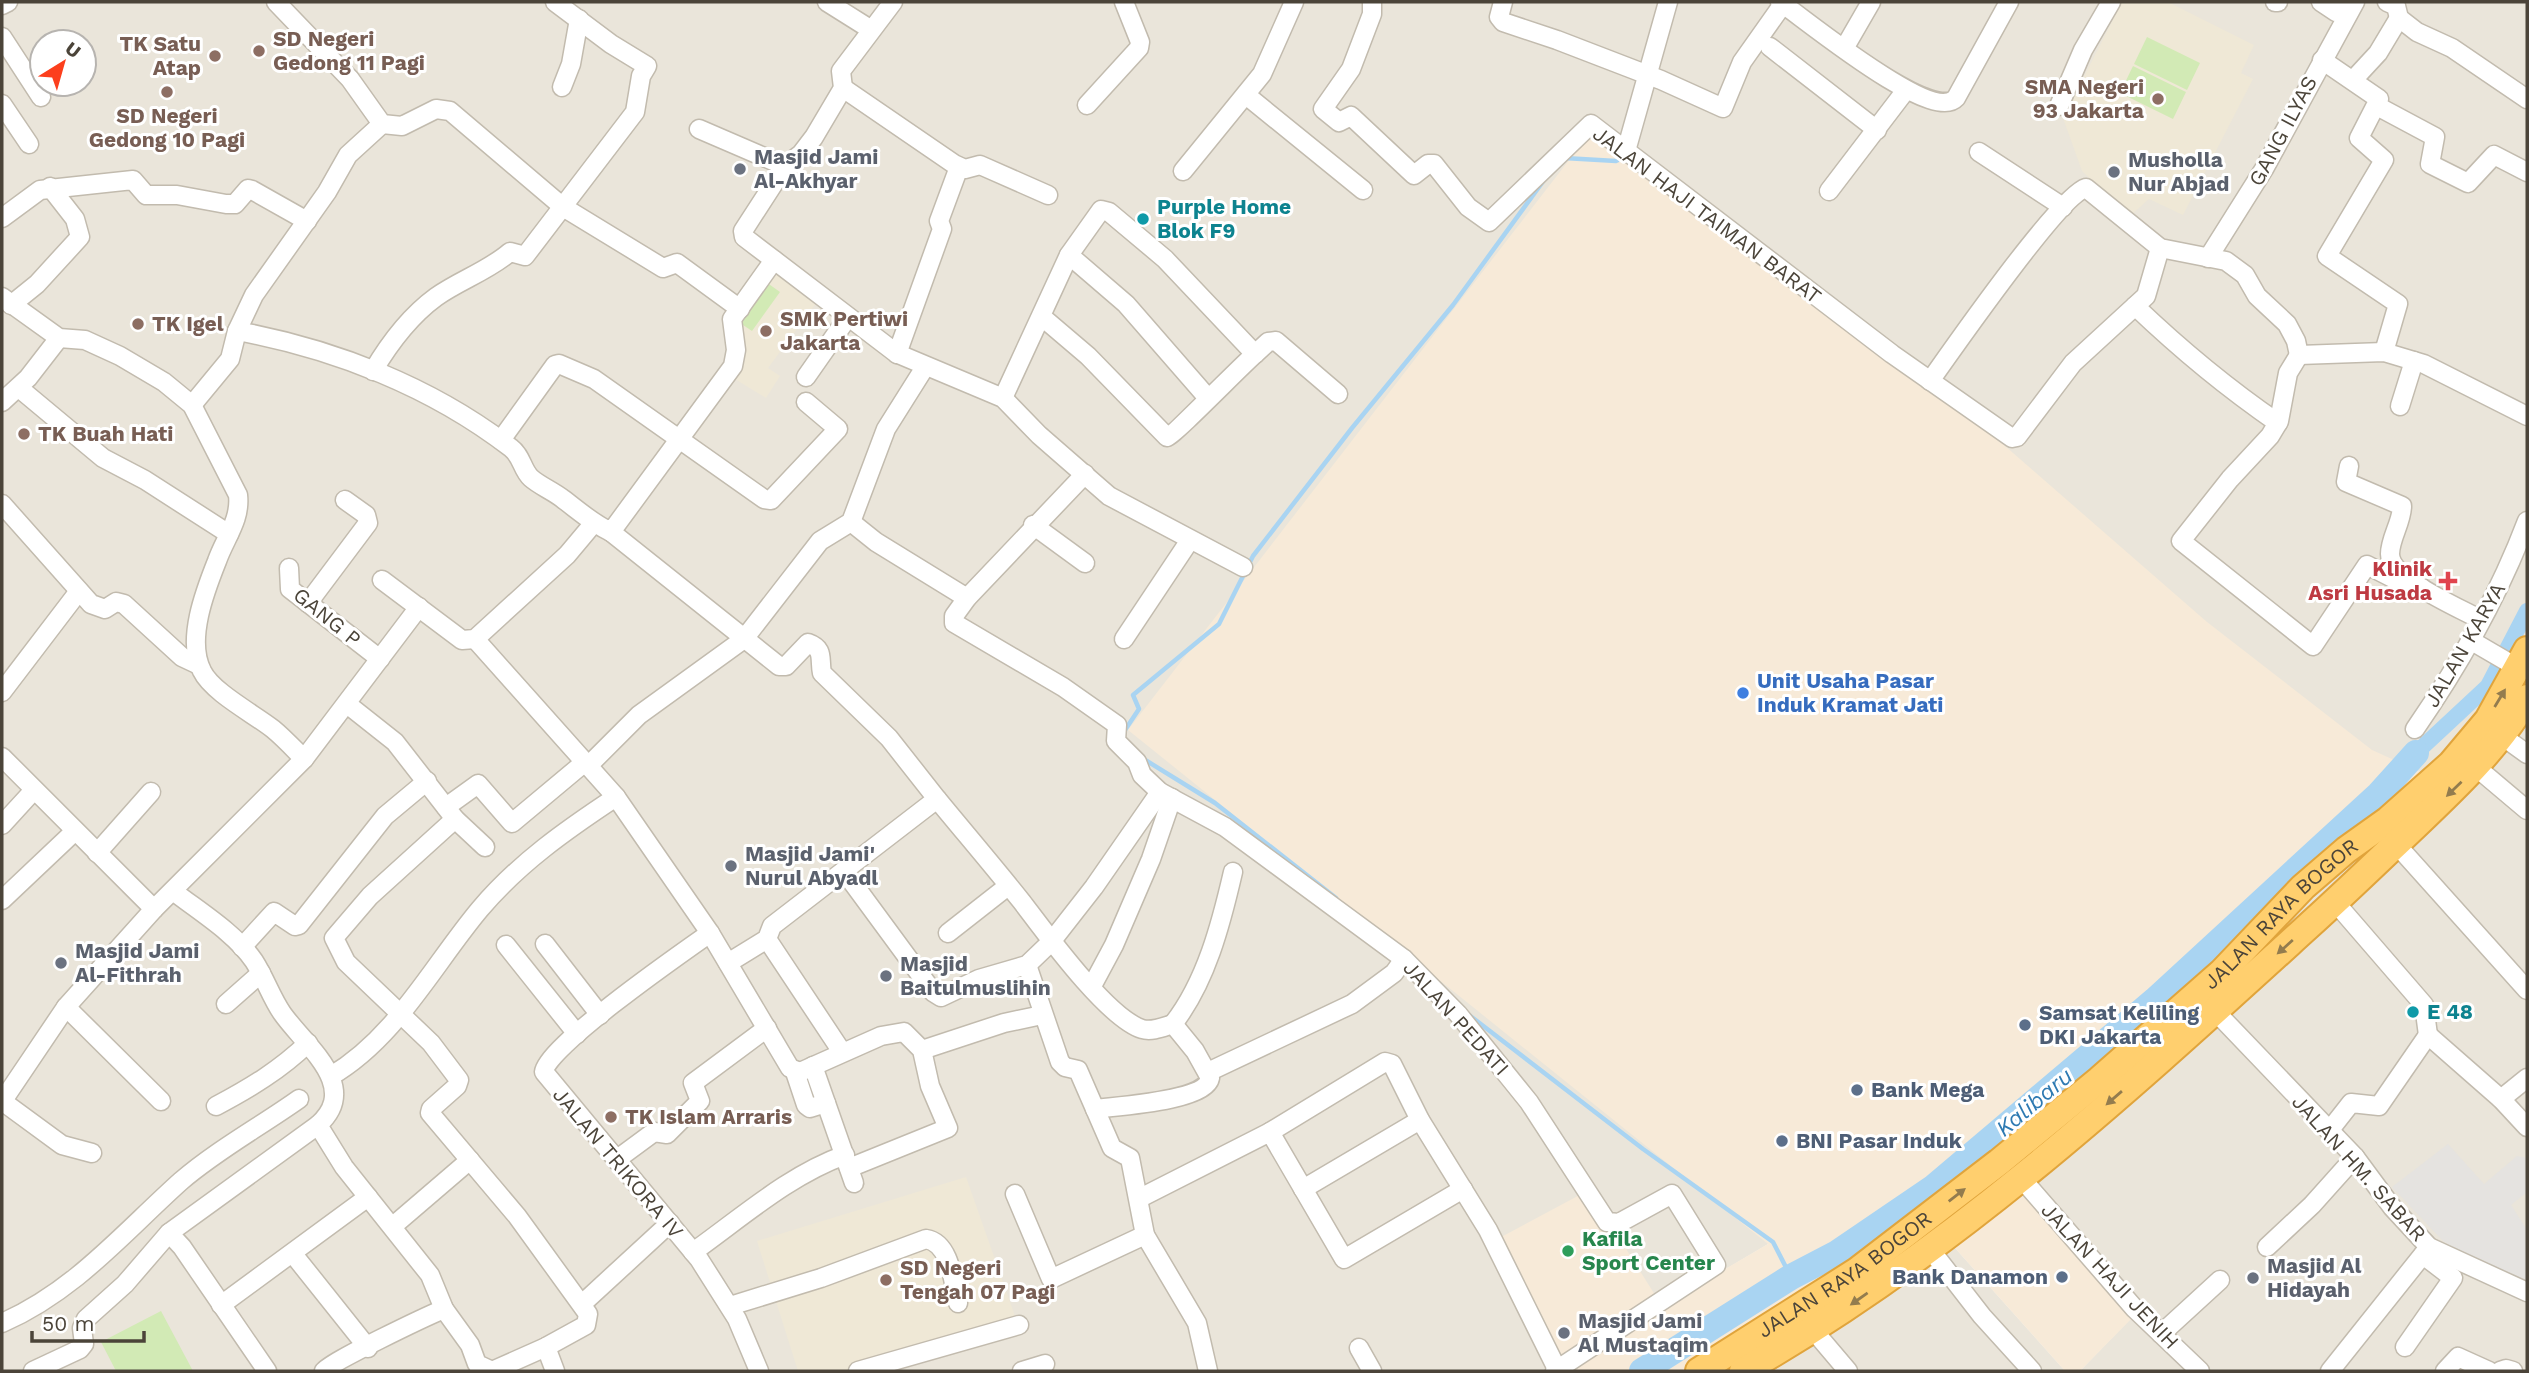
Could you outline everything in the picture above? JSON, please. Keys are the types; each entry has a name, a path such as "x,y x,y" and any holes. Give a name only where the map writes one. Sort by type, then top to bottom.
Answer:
{"highway":[{"name":"JALAN RAYA BOGOR","path":"1699,1371 1857,1271 1999,1162 2099,1080 2222,972 2303,887 2346,850 2388,820 2451,764 2480,731 2519,661"},
{"name":"JALAN RAYA BOGOR","path":"1743,1371 1814,1331 1930,1249 2022,1178 2215,1011 2335,902 2476,767 2518,745 2527,698"}],"street":[{"path":"2,5 8,2"},
{"path":"275,2 350,79 382,124"},
{"path":"373,371 408,323 436,297 494,266 510,251 525,256 635,112 641,76 647,66 611,44 577,11 555,2"},
{"path":"827,2 870,29"},
{"path":"893,2 870,29 841,71 843,88 801,154 785,166 743,231 744,237 897,354 925,367 972,382 1003,398 1039,435 1109,496 1243,567"},
{"path":"1087,105 1139,48 1140,42 1124,2"},
{"path":"1183,171 1246,95 1274,53 1294,2"},
{"name":"JALAN HAJI TAIMAN BARAT","path":"1372,2 1372,15 1351,69 1323,108 1339,122 1351,116 1414,175 1428,164 1434,164 1468,207 1487,221 1493,220 1589,125 1930,381 2012,438 2017,437 2073,363 2135,306"},
{"path":"1503,2 1499,17 1503,22 1653,77 1723,108 1742,62 1781,3 1906,90 1942,104 1949,104 1956,98 2009,2"},
{"path":"1628,153 1653,77 1668,2"},
{"path":"1845,47 1871,2"},
{"path":"2059,106 2083,50 2110,2"},
{"path":"2321,2 2336,12 2344,2"},
{"name":"GANG ILYAS","path":"2208,258 2264,169 2354,2"},
{"path":"2353,80 2378,53 2392,6 2417,32 2460,53 2525,94"},
{"path":"562,87 571,64 577,11"},
{"path":"2,37 28,77"},
{"path":"1770,47 1877,130"},
{"path":"2322,60 2379,99 2359,138 2384,160 2327,256 2398,303 2384,352"},
{"path":"843,88 959,167 965,169 981,165 1048,195"},
{"path":"1829,191 1906,90"},
{"path":"1246,95 1363,190"},
{"path":"2,104 29,144"},
{"path":"2377,106 2435,137 2430,164 2468,183 2494,155 2527,172"},
{"path":"192,405 230,359 237,331 254,295 307,221 348,155 382,124 402,126 436,109 450,111 562,207 663,268 677,263 740,309"},
{"path":"699,130 785,166"},
{"path":"1979,152 2063,207"},
{"path":"897,354 942,229 939,221 959,167"},
{"path":"2,218 29,196 50,187 134,180 146,195 177,195 226,204 235,204 248,189 307,221"},
{"path":"50,187 75,219 80,237 37,285 6,301 59,338 85,340 120,356 164,382 192,405 238,495 239,509 209,584 199,623 196,651 200,665 206,678 275,730 304,759"},
{"path":"1930,381 2006,276 2063,207 2080,189 2086,188 2160,248 2227,261 2245,275 2257,296 2287,324 2297,341 2299,355 2288,373 2278,423 2268,439 2230,479 2181,541 2313,646 2367,565 2416,590 2422,588"},
{"path":"1003,398 1069,255 1098,212 1109,212 1165,259 1255,354"},
{"path":"2160,248 2148,294 2135,306 2192,361 2209,368 2278,423"},
{"path":"1069,255 1126,304 1208,397"},
{"path":"611,532 733,366 736,350 731,321 774,260"},
{"path":"1041,316 1088,356 1162,436 1176,433 1208,397 1268,342 1276,341 1338,394"},
{"path":"806,377 848,317"},
{"path":"237,331 300,345 373,371 435,398 501,440 520,455 529,476 593,524 611,532 781,667 808,643 817,648 821,653 822,673 889,738 1051,942 1118,1013 1140,1029 1153,1030 1173,1024 1193,996 1218,928 1233,872"},
{"path":"2,402 19,388 59,338"},
{"path":"2299,355 2384,352 2414,361 2527,416"},
{"path":"2400,406 2414,361"},
{"path":"501,440 557,364 594,379 764,499 771,500 838,429 806,402"},
{"path":"318,1125 344,1167 430,1275 444,1309 470,1345 480,1370 492,1371 546,1348 589,1322 582,1304 517,1216 430,1114 431,1109 457,1086 459,1080 431,1043 346,962 334,938 370,896 478,784 512,823 587,764 639,715 744,639 820,541 851,522 886,429 925,367"},
{"path":"19,388 103,458 145,480 229,534"},
{"path":"2349,466 2345,479 2348,483 2402,506 2390,556 2395,568 2422,588 2481,620"},
{"path":"851,522 876,542 967,598 1033,525 1085,474"},
{"path":"308,603 368,523 366,515 345,500"},
{"path":"2,504 79,591 98,608 104,609 116,602 124,604 182,657 200,665"},
{"name":"JALAN KARYA","path":"2415,729 2501,586 2527,521"},
{"path":"382,580 462,640 475,639 567,555 593,524"},
{"path":"1033,525 1085,562"},
{"path":"1124,639 1190,540"},
{"name":"GANG P","path":"289,568 289,587 380,659"},
{"path":"2,692 79,591"},
{"name":"JALAN PEDATI","path":"967,598 954,616 954,623 1063,687 1117,725 1116,741 1137,762 1142,775 1166,795 1225,827 1404,959 1458,1014 1530,1102 1607,1222 1619,1223 1672,1194 1716,1266 1557,1371"},
{"path":"92,1153 62,1145 2,1102 66,1007 154,909 304,759 419,607"},
{"path":"475,639 616,797 710,933 792,1070 806,1105 810,1108 826,1102"},
{"path":"2470,640 2492,653 2519,661"},
{"path":"347,704 394,742 451,813 485,847"},
{"path":"2,757 154,909"},
{"path":"2476,767 2527,810"},
{"path":"242,947 274,912 295,926 299,925 385,816 427,781"},
{"path":"2,825 34,790"},
{"path":"97,853 151,792"},
{"path":"844,872 937,997 992,975 1027,965 1051,942 1166,795"},
{"path":"1092,986 1114,945 1152,859 1166,795"},
{"path":"331,1076 353,1064 370,1048 476,914 511,877 540,850 616,797"},
{"path":"728,963 767,939 772,926 937,799"},
{"path":"2,900 75,831"},
{"path":"2396,844 2527,990"},
{"path":"948,933 1008,886"},
{"path":"33,1371 80,1349 83,1344 82,1328 86,1319 125,1283 169,1233 318,1125 332,1110 331,1076 308,1043 280,1011 261,973 242,947 173,891"},
{"path":"2335,902 2424,1005 2428,1035 2501,1099 2527,1127"},
{"name":"JALAN TRIKORA IV","path":"710,933 577,1034 549,1058 544,1072 693,1252 730,1306 759,1371"},
{"path":"767,939 842,1052"},
{"path":"545,944 600,1015"},
{"path":"506,946 577,1034"},
{"path":"1208,1072 1344,1009 1374,990 1404,959"},
{"path":"1027,965 1060,1062 1065,1067 1077,1070 1111,1148 1130,1158 1145,1235 1197,1323 1209,1371"},
{"path":"226,1004 261,973"},
{"path":"66,1007 161,1101"},
{"name":"JALAN HM. SABAR","path":"2215,1011 2355,1157 2426,1251 2527,1292"},
{"path":"922,1050 1004,1023 1042,1015"},
{"path":"1095,1109 1149,1103 1190,1094 1208,1085 1208,1072 1173,1024"},
{"path":"616,1160 654,1132 667,1134 700,1101 693,1083 767,1028"},
{"path":"693,1252 797,1178 850,1169 948,1128 930,1086 922,1050 911,1035 898,1031 813,1066 792,1070"},
{"path":"2329,1131 2351,1103 2379,1106 2428,1035"},
{"path":"216,1106 261,1082 308,1043"},
{"path":"1144,1196 1270,1132 1389,1063 1420,1120 1488,1230 1557,1371"},
{"path":"813,1066 850,1169"},
{"path":"2501,1099 2527,1079"},
{"path":"2,1323 58,1293 100,1260 184,1179 299,1098"},
{"path":"1303,1189 1420,1120"},
{"path":"1270,1132 1340,1257 1344,1259 1463,1189"},
{"path":"2267,1247 2312,1205 2355,1157"},
{"path":"393,1226 470,1160"},
{"name":"JALAN HAJI JENIH","path":"2022,1178 2161,1334 2200,1371"},
{"path":"1015,1194 1044,1283 1145,1235"},
{"path":"221,1305 368,1197"},
{"path":"582,1304 670,1223"},
{"path":"169,1233 267,1371"},
{"path":"730,1306 821,1278 926,1239 942,1247 958,1303"},
{"path":"1930,1249 1982,1316 2032,1371"},
{"path":"2330,1371 2426,1251 2453,1279 2405,1347"},
{"path":"293,1254 368,1348"},
{"path":"2161,1334 2220,1280"},
{"path":"324,1371 343,1356 368,1348 444,1309"},
{"path":"858,1371 1019,1325"},
{"path":"1814,1331 1848,1371"},
{"path":"546,1348 555,1371"},
{"path":"1359,1348 1372,1371"},
{"path":"2445,1371 2458,1357 2489,1371"},
{"path":"1022,1371 1045,1364"},
{"path":"2500,1371 2506,1368 2513,1371"}],"shaded area":[{"path":"2,2 2527,2 2527,1371 2080,1371 2137,1312 1992,1161 1768,1244 1554,1371 2,1371"},
{"name":"SMA Negeri 93 Jakarta","path":"2122,2 2168,2 2254,45 2241,73 2253,79 2183,215 2149,199 2129,217 2082,171 2063,118"},
{"name":"Unit Usaha Pasar Induk Kramat Jati","path":"1590,133 2005,446 2207,622 2372,750 2423,773 1993,1161 2138,1312 2080,1371 2065,1371 1955,1248 1774,1371 1554,1371 1490,1243 1589,1190 1662,1306 1768,1244 1128,730"},
{"name":"SMK Pertiwi Jakarta","path":"775,264 820,298 768,368 780,376 766,398 730,376 734,321"},
{"path":"2448,1144 2484,1184 2517,1156 2527,1158 2527,1192 2511,1205 2527,1230 2527,1288 2443,1241 2392,1187"},
{"name":"SD Negeri Tengah 07 Pagi","path":"966,1177 1016,1319 845,1371 798,1371 757,1241"},
{"path":"1955,1248 2065,1371 1774,1371"}],"green space":[{"path":"2147,37 2200,63 2187,90 2134,64"},
{"path":"2133,66 2186,92 2173,119 2120,93"},
{"path":"766,282 780,292 752,331 737,321"},
{"path":"161,1311 193,1371 116,1371 101,1342"}],"waterway":[{"path":"1564,158 1616,161 1625,157"},
{"path":"1125,730 1139,709 1133,695 1219,624 1253,556 1352,428 1453,305 1547,176"},
{"path":"2416,753 2488,686 2527,611"},
{"name":"Kalibaru","path":"1642,1371 1791,1277 1837,1253 1934,1187 2155,1000 2379,794 2416,753"},
{"path":"1142,758 1215,803 1336,898"},
{"path":"1469,1015 1643,1149 1773,1242 1791,1277"}],"place":[{"name":"SD Negeri Gedong 11 Pagi","path":"259,51"},
{"name":"TK Satu Atap","path":"215,56"},
{"name":"SD Negeri Gedong 10 Pagi","path":"167,92"},
{"name":"SMA Negeri 93 Jakarta","path":"2158,99"},
{"name":"Masjid Jami Al-Akhyar","path":"740,169"},
{"name":"Musholla Nur Abjad","path":"2114,172"},
{"name":"Purple Home Blok F9","path":"1143,219"},
{"name":"TK Igel","path":"138,324"},
{"name":"SMK Pertiwi Jakarta","path":"766,331"},
{"name":"TK Buah Hati","path":"24,434"},
{"name":"Klinik Asri Husada","path":"2448,581"},
{"name":"Unit Usaha Pasar Induk Kramat Jati","path":"1743,693"},
{"name":"Masjid Jami' Nurul Abyadl","path":"731,866"},
{"name":"Masjid Jami Al-Fithrah","path":"61,963"},
{"name":"Masjid Baitulmuslihin","path":"886,976"},
{"name":"E 48","path":"2413,1012"},
{"name":"Samsat Keliling DKI Jakarta","path":"2025,1025"},
{"name":"Bank Mega","path":"1857,1090"},
{"name":"TK Islam Arraris","path":"611,1117"},
{"name":"BNI Pasar Induk","path":"1782,1141"},
{"name":"Kafila Sport Center","path":"1568,1251"},
{"name":"Bank Danamon","path":"2062,1277"},
{"name":"Masjid Al Hidayah","path":"2253,1278"},
{"name":"SD Negeri Tengah 07 Pagi","path":"886,1280"},
{"name":"Masjid Jami Al Mustaqim","path":"1564,1333"}]}
